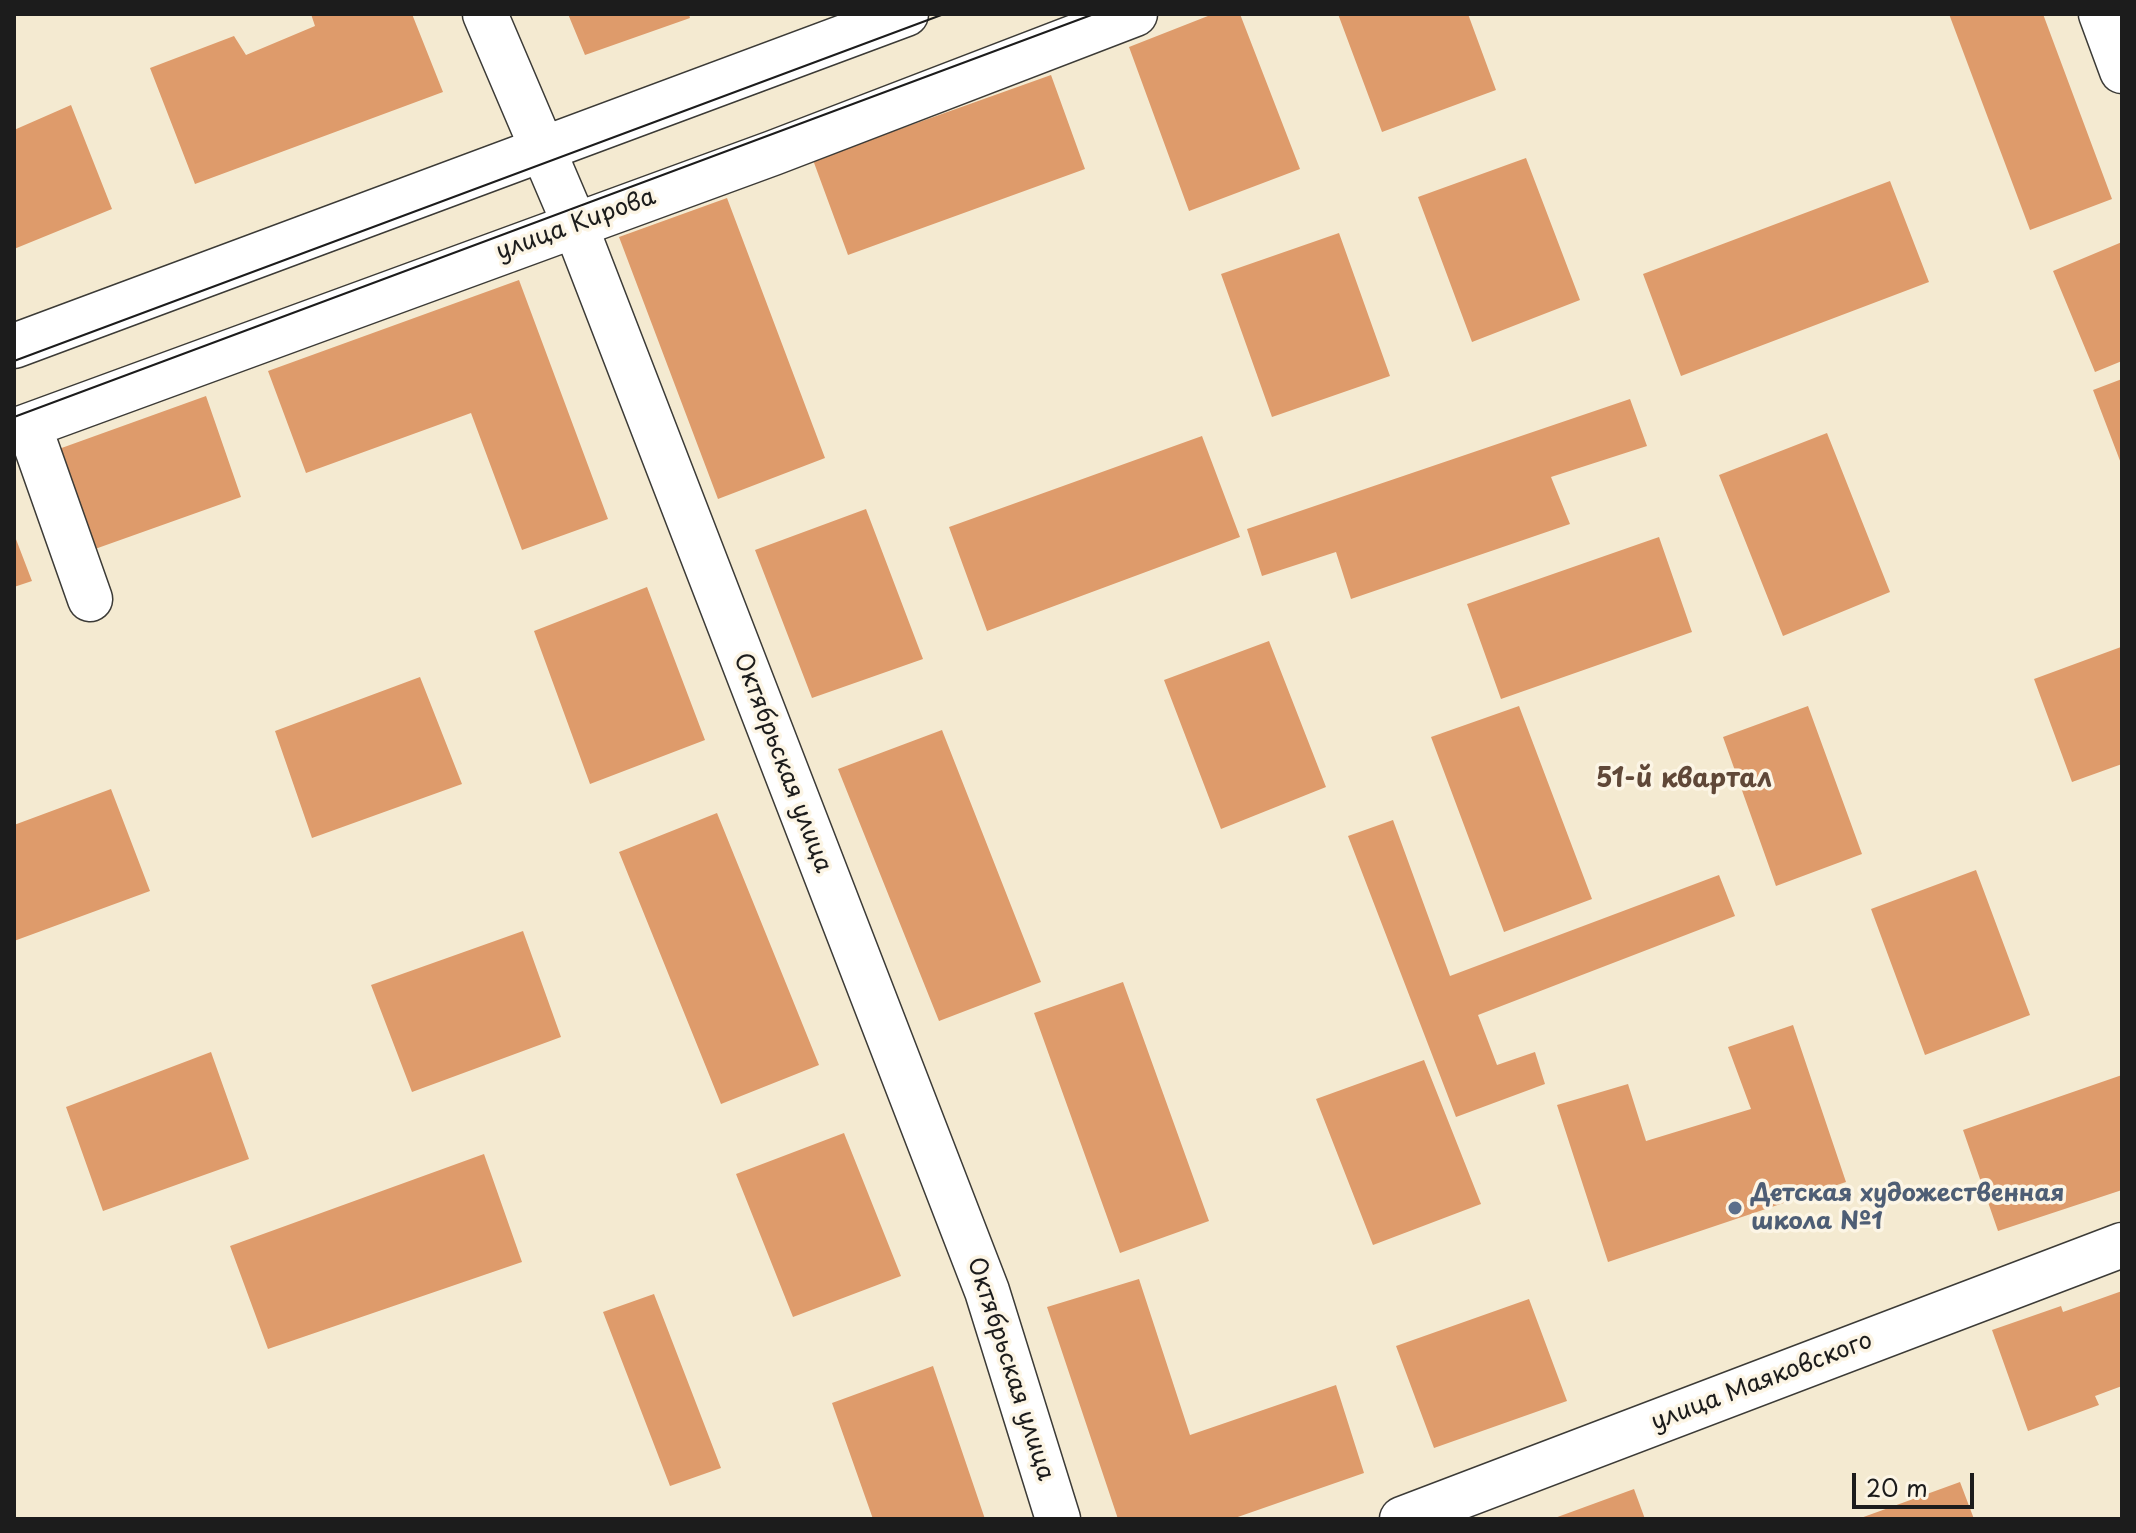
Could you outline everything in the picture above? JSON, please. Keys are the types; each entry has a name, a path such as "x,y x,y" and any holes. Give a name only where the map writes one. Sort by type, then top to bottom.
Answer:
{"street":[{"name":"Октябрьская улица","path":"485,14 575,225 987,1291 1058,1519"},
{"path":"14,346 906,14"},
{"name":"улица Кирова","path":"22,428 773,153 1135,14"},
{"path":"2101,14 2122,71"},
{"path":"22,428 90,599"},
{"name":"улица Маяковского","path":"1402,1519 2122,1245"}],"building":[{"path":"311,14 412,14 443,92 195,184 150,68 234,36 246,55 315,26"},
{"path":"568,14 689,14 690,18 585,55"},
{"path":"1213,14 1240,14 1300,169 1189,211 1129,47"},
{"path":"1338,14 1468,14 1496,90 1382,132"},
{"path":"1949,14 2043,14 2112,199 2030,230"},
{"path":"1051,75 1085,169 848,255 813,160"},
{"path":"71,105 112,209 14,249 14,130"},
{"path":"1526,158 1580,300 1472,342 1418,197"},
{"path":"1890,181 1929,282 1681,376 1643,274"},
{"path":"727,198 825,458 718,499 619,237"},
{"path":"1339,233 1390,376 1272,417 1221,274"},
{"path":"2122,242 2122,361 2095,372 2053,271"},
{"path":"519,280 608,519 522,550 471,413 306,473 268,371"},
{"path":"2122,379 2122,466 2093,390"},
{"path":"206,396 241,497 95,549 56,450"},
{"path":"1630,399 1647,446 1551,477 1570,524 1351,599 1336,552 1262,576 1247,529"},
{"path":"1827,433 1890,592 1783,636 1719,475"},
{"path":"1202,436 1240,537 987,631 949,527"},
{"path":"866,509 923,659 812,698 755,550"},
{"path":"14,534 32,581 14,587"},
{"path":"1659,537 1692,632 1501,699 1467,604"},
{"path":"647,587 705,740 590,784 534,631"},
{"path":"1269,641 1326,787 1221,829 1164,680"},
{"path":"2121,647 2122,764 2072,782 2034,679"},
{"path":"420,677 462,784 312,838 275,731"},
{"path":"1519,706 1592,899 1504,932 1431,737"},
{"path":"1808,706 1862,854 1776,886 1723,737"},
{"path":"942,730 1041,982 939,1021 838,769"},
{"path":"111,789 150,891 14,941 14,825"},
{"path":"717,813 819,1065 721,1104 619,852"},
{"path":"1393,820 1450,976 1719,875 1735,916 1478,1015 1497,1065 1535,1052 1545,1084 1456,1117 1348,836"},
{"path":"1976,870 2030,1015 1925,1055 1871,909"},
{"path":"523,931 561,1037 412,1092 371,985"},
{"path":"1123,982 1209,1221 1120,1253 1034,1013"},
{"path":"1793,1025 1846,1182 1608,1262 1557,1105 1628,1084 1646,1141 1751,1109 1728,1047"},
{"path":"211,1052 249,1159 103,1211 66,1107"},
{"path":"1424,1060 1481,1204 1373,1245 1316,1099"},
{"path":"2122,1075 2122,1190 1998,1231 1963,1130"},
{"path":"844,1133 901,1276 793,1317 736,1174"},
{"path":"484,1154 522,1262 268,1349 230,1246"},
{"path":"1139,1279 1190,1435 1336,1385 1364,1473 1232,1519 1118,1519 1047,1307"},
{"path":"2122,1291 2122,1386 2095,1396 2099,1405 2028,1431 1992,1330 2061,1306 2063,1312"},
{"path":"654,1294 721,1468 670,1486 603,1312"},
{"path":"1529,1299 1567,1401 1434,1448 1396,1346"},
{"path":"933,1366 985,1519 873,1519 832,1403"},
{"path":"1960,1482 1974,1519 1858,1519"},
{"path":"1634,1489 1645,1519 1552,1519"}],"tram line":[{"path":"14,361 944,14"},
{"path":"14,417 1094,14"}],"place":[{"name":"Детская художественная школа №1","path":"1735,1208"}],"district":[{"name":"51-й квартал","path":"1684,780"}]}
